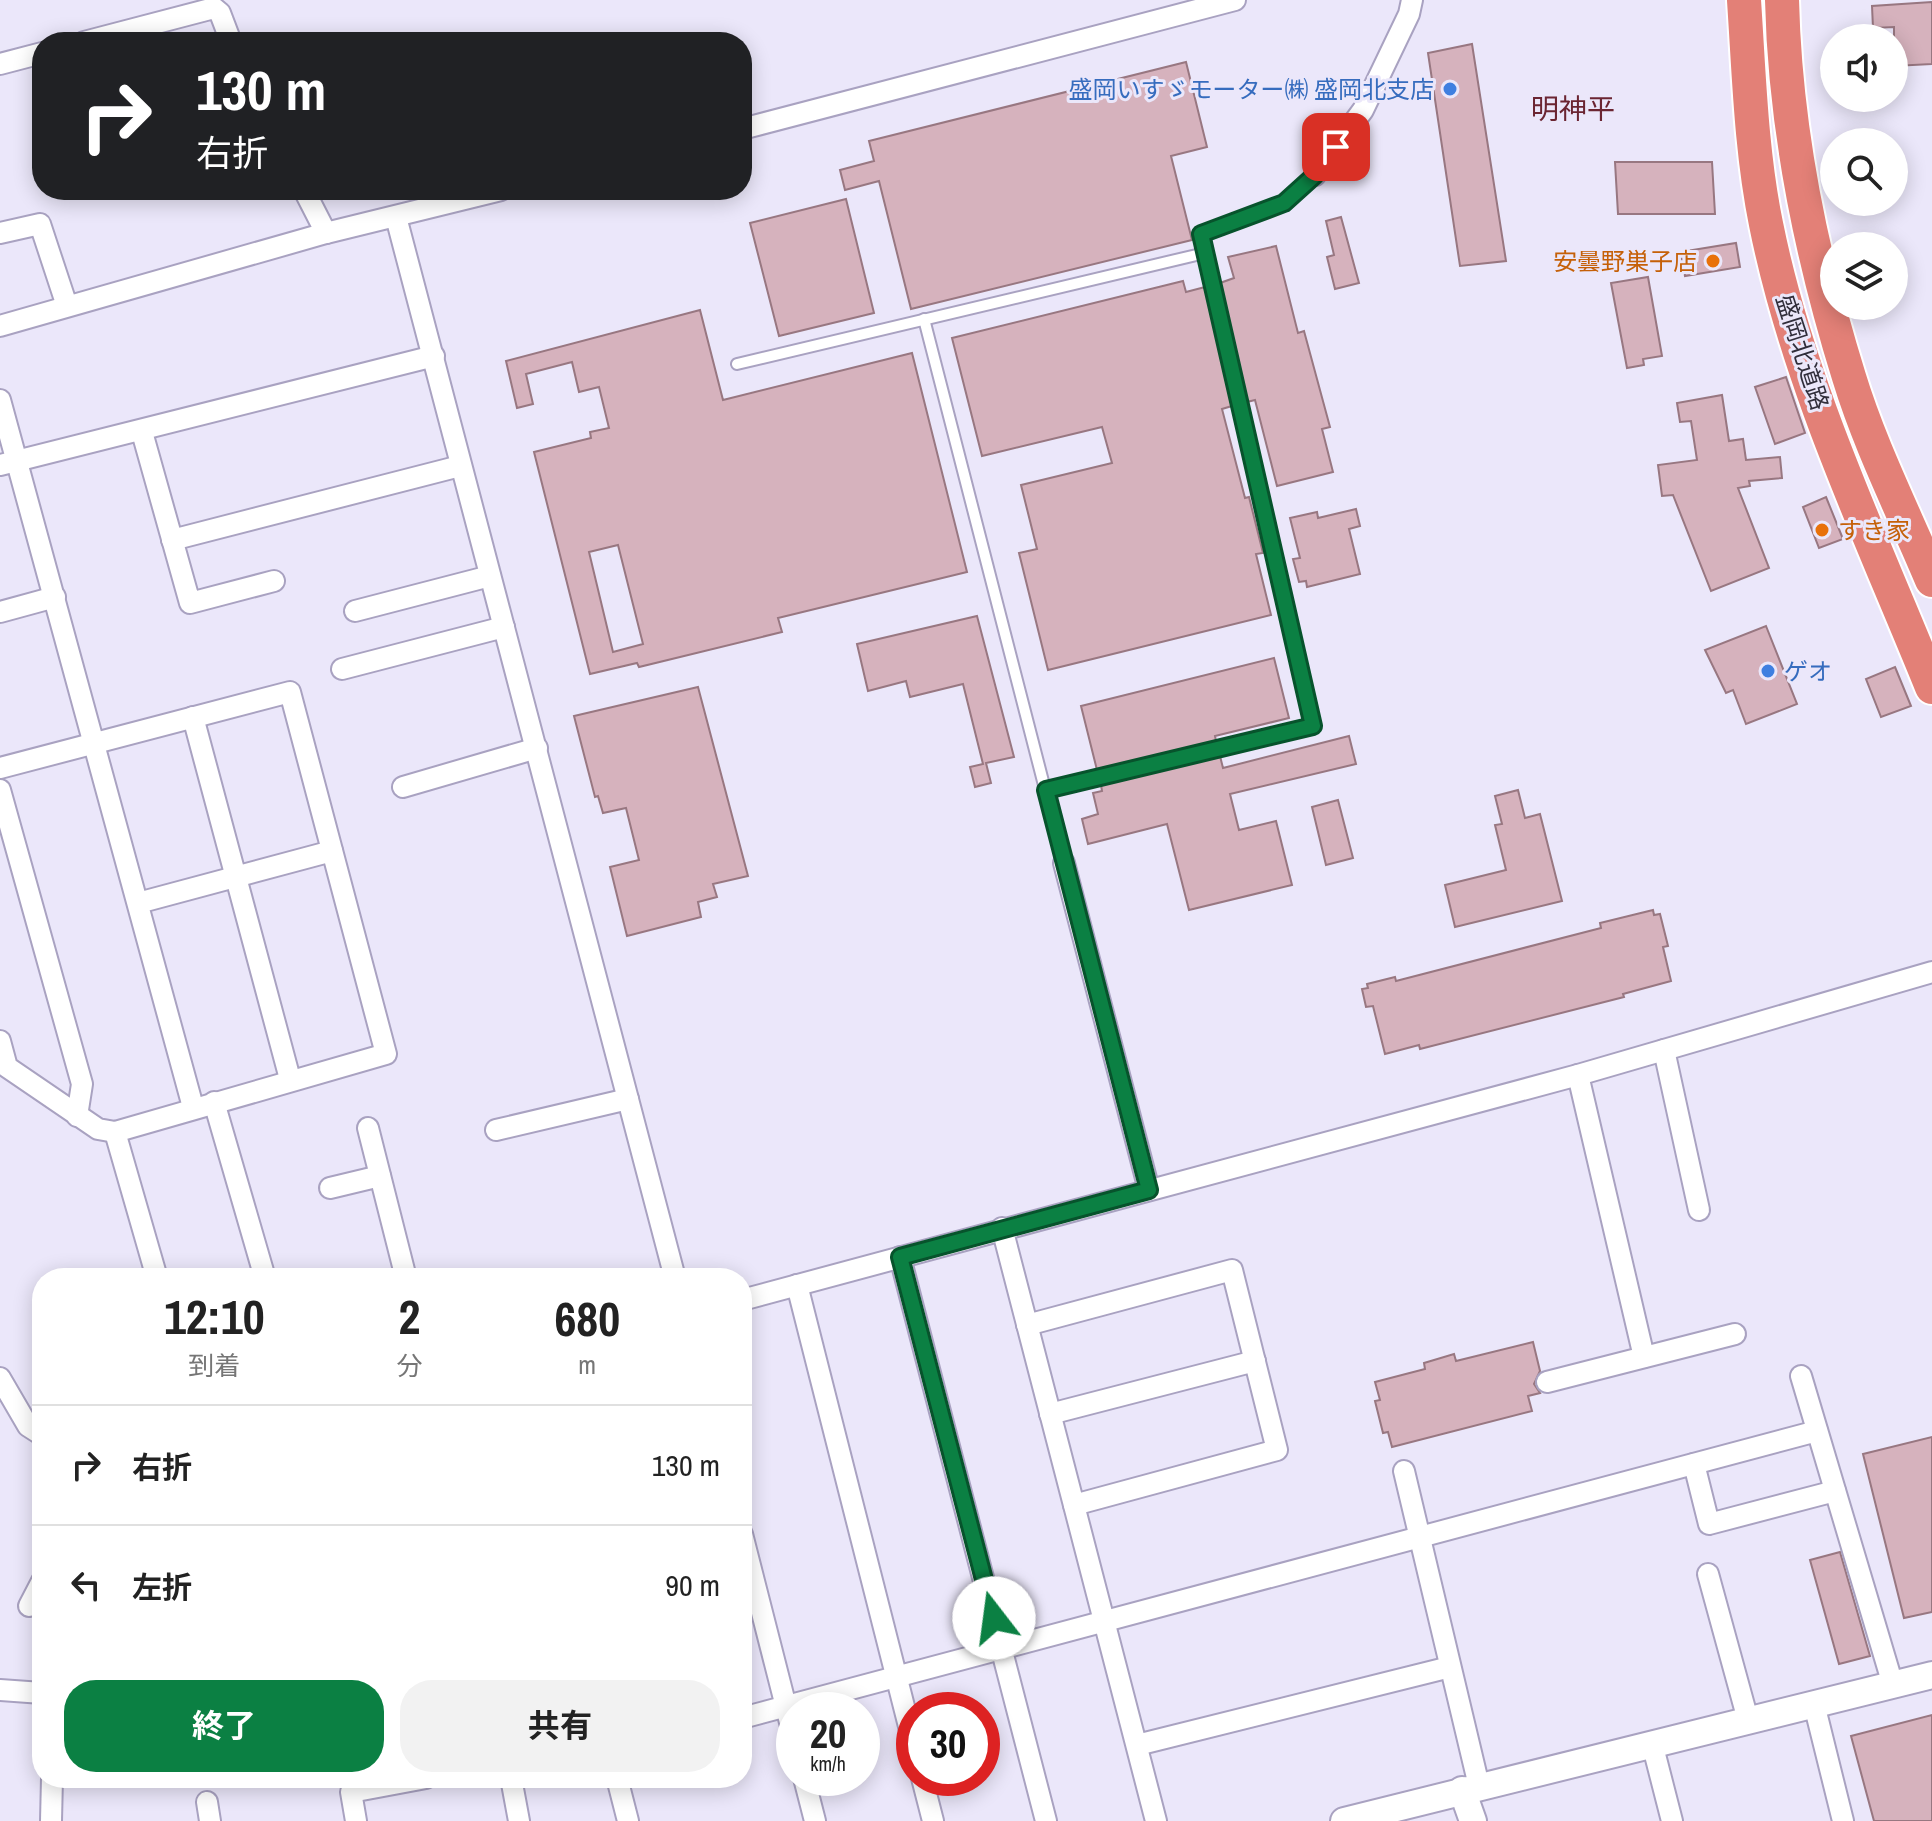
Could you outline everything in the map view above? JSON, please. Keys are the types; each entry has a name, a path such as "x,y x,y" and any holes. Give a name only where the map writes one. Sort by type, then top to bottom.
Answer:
{"highway":[{"name":"盛岡北道路","path":"1744,0 1753,126 1766,223 1787,305 1812,387 1932,687"},
{"name":"盛岡北道路","path":"1782,0 1784,82 1825,293 1850,380 1932,580"}],"street":[{"path":"752,126 1163,22 1235,0"},
{"path":"1315,175 1363,110 1409,14 1412,0"},
{"path":"122,32 214,8 220,13 227,32"},
{"path":"0,64 32,56"},
{"path":"309,200 326,233"},
{"path":"0,326 326,233 462,200"},
{"path":"396,217 672,1268"},
{"path":"0,233 40,224 44,228 67,306"},
{"path":"9,464 434,356"},
{"path":"0,400 9,464 55,597 193,1107"},
{"path":"142,432 190,603 274,581"},
{"path":"172,540 460,466"},
{"path":"355,611 490,576"},
{"path":"0,612 55,597"},
{"path":"342,669 504,627"},
{"path":"0,768 290,692 386,1054 290,1079 115,1132 98,1129 7,1067 0,1041"},
{"path":"193,717 290,1079"},
{"path":"403,787 537,748"},
{"path":"0,790 82,1084 77,1116"},
{"path":"138,903 332,851"},
{"path":"1064,863 1149,1190"},
{"path":"752,1297 1578,1075 1932,972"},
{"path":"1664,1050 1699,1210"},
{"path":"1578,1075 1644,1357"},
{"path":"496,1130 628,1099"},
{"path":"214,1102 262,1268"},
{"path":"368,1128 403,1268"},
{"path":"115,1132 154,1268"},
{"path":"330,1188 380,1176"},
{"path":"1002,1228 1156,1821"},
{"path":"900,1257 1046,1821"},
{"path":"1027,1325 1232,1270 1277,1450 1074,1505"},
{"path":"797,1285 900,1692"},
{"path":"1547,1382 1735,1334"},
{"path":"1050,1414 1255,1361"},
{"path":"1801,1376 1893,1685"},
{"path":"0,1378 32,1429"},
{"path":"839,1692 1817,1431"},
{"path":"1694,1464 1709,1524 1835,1491"},
{"path":"1404,1471 1450,1667 1471,1788 1473,1821"},
{"path":"1708,1574 1748,1720"},
{"path":"29,1606 32,1600"},
{"path":"752,1610 781,1692"},
{"path":"1137,1745 1450,1667"},
{"path":"1344,1821 1932,1675"},
{"path":"0,1690 32,1692"},
{"path":"1814,1704 1843,1821"},
{"path":"752,1716 776,1710"},
{"path":"1652,1743 1672,1821"},
{"path":"51,1821 52,1788"},
{"path":"356,1821 351,1792 372,1788"},
{"path":"513,1788 519,1821"},
{"path":"620,1788 628,1821"},
{"path":"809,1796 815,1821"},
{"path":"927,1796 933,1821"}],"lane":[{"path":"1046,790 1313,726 1201,234 1284,203 1315,175"},
{"path":"737,364 1205,253"},
{"path":"924,319 1064,863"}],"building":[{"path":"1932,2 1932,64 1908,65 1908,24 1873,24 1872,6"},
{"path":"1472,44 1506,261 1460,266 1428,53"},
{"path":"1186,62 1207,147 1171,156 1192,240 911,309 879,181 845,190 840,170 874,161 869,141"},
{"path":"1615,162 1712,162 1715,214 1618,214"},
{"path":"846,199 874,313 779,336 750,223"},
{"path":"1341,217 1359,283 1335,289 1327,257 1334,255 1326,221"},
{"path":"1736,243 1740,267 1685,276 1680,252"},
{"path":"1276,246 1298,333 1304,331 1330,427 1322,429 1333,472 1277,486 1255,400 1247,402 1220,283 1234,278 1228,257"},
{"path":"1648,277 1662,356 1643,359 1644,365 1627,368 1611,283"},
{"path":"1183,281 1186,292 1205,287 1232,406 1222,409 1263,553 1256,554 1271,615 1048,670 1019,553 1037,549 1021,485 1112,463 1102,427 982,456 952,338"},
{"path":"700,310 723,400 912,353 967,572 778,618 782,632 639,667 637,663 590,674 534,452 591,438 590,432 609,428 599,387 579,392 572,362 526,374 533,404 517,408 506,361","holes":["618,545 643,644 613,652 589,552"]},
{"path":"1786,377 1805,433 1775,444 1755,387"},
{"path":"1722,395 1729,441 1743,439 1746,460 1780,457 1782,478 1749,481 1750,486 1738,488 1769,568 1711,591 1673,495 1662,496 1658,465 1697,460 1691,421 1680,422 1677,403"},
{"path":"1826,497 1843,539 1819,548 1803,507"},
{"path":"1356,509 1360,526 1349,529 1360,574 1307,587 1306,581 1299,582 1293,559 1300,558 1290,518 1317,512 1318,518"},
{"path":"977,616 1014,757 986,763 991,783 975,787 970,767 983,764 963,684 910,697 906,681 868,691 857,644"},
{"path":"1766,626 1797,704 1746,724 1733,690 1726,693 1705,650"},
{"path":"1274,658 1289,718 1215,736 1216,741 1097,770 1081,706"},
{"path":"1895,667 1911,706 1881,717 1866,679"},
{"path":"698,687 748,876 713,884 717,897 698,902 701,917 627,936 610,867 639,860 626,808 603,813 598,796 595,797 574,716"},
{"path":"1349,736 1356,764 1230,794 1239,830 1276,821 1292,885 1189,910 1167,824 1088,844 1082,819 1098,814 1093,793 1102,791 1101,785 1220,756 1223,768"},
{"path":"1518,790 1525,818 1540,814 1562,901 1455,927 1445,885 1506,870 1495,825 1502,824 1495,796"},
{"path":"1338,800 1353,858 1326,865 1312,807"},
{"path":"1653,910 1654,915 1660,914 1668,946 1663,947 1671,981 1623,994 1624,997 1420,1049 1419,1045 1385,1054 1373,1006 1366,1007 1362,989 1368,988 1367,984 1395,977 1396,981 1601,928 1600,923"},
{"path":"1533,1342 1540,1371 1534,1384 1540,1393 1528,1396 1532,1411 1392,1447 1388,1432 1383,1433 1375,1401 1380,1400 1375,1382 1425,1369 1424,1363 1454,1354 1456,1361"},
{"path":"1932,1437 1932,1612 1904,1618 1863,1454"},
{"path":"1840,1552 1870,1656 1839,1664 1810,1560"},
{"path":"1932,1715 1932,1821 1874,1821 1851,1736"}],"place":[{"name":"盛岡いすゞモーター㈱ 盛岡北支店","path":"1450,89"},
{"name":"安曇野巣子店","path":"1713,261"},
{"name":"すき家","path":"1822,530"},
{"name":"ゲオ","path":"1768,671"}],"district":[{"name":"明神平","path":"1573,109"}],"route":[{"path":"994,1618 900,1257 1149,1190 1046,790 1313,726 1201,234 1284,203 1315,175 1336,147"}]}
